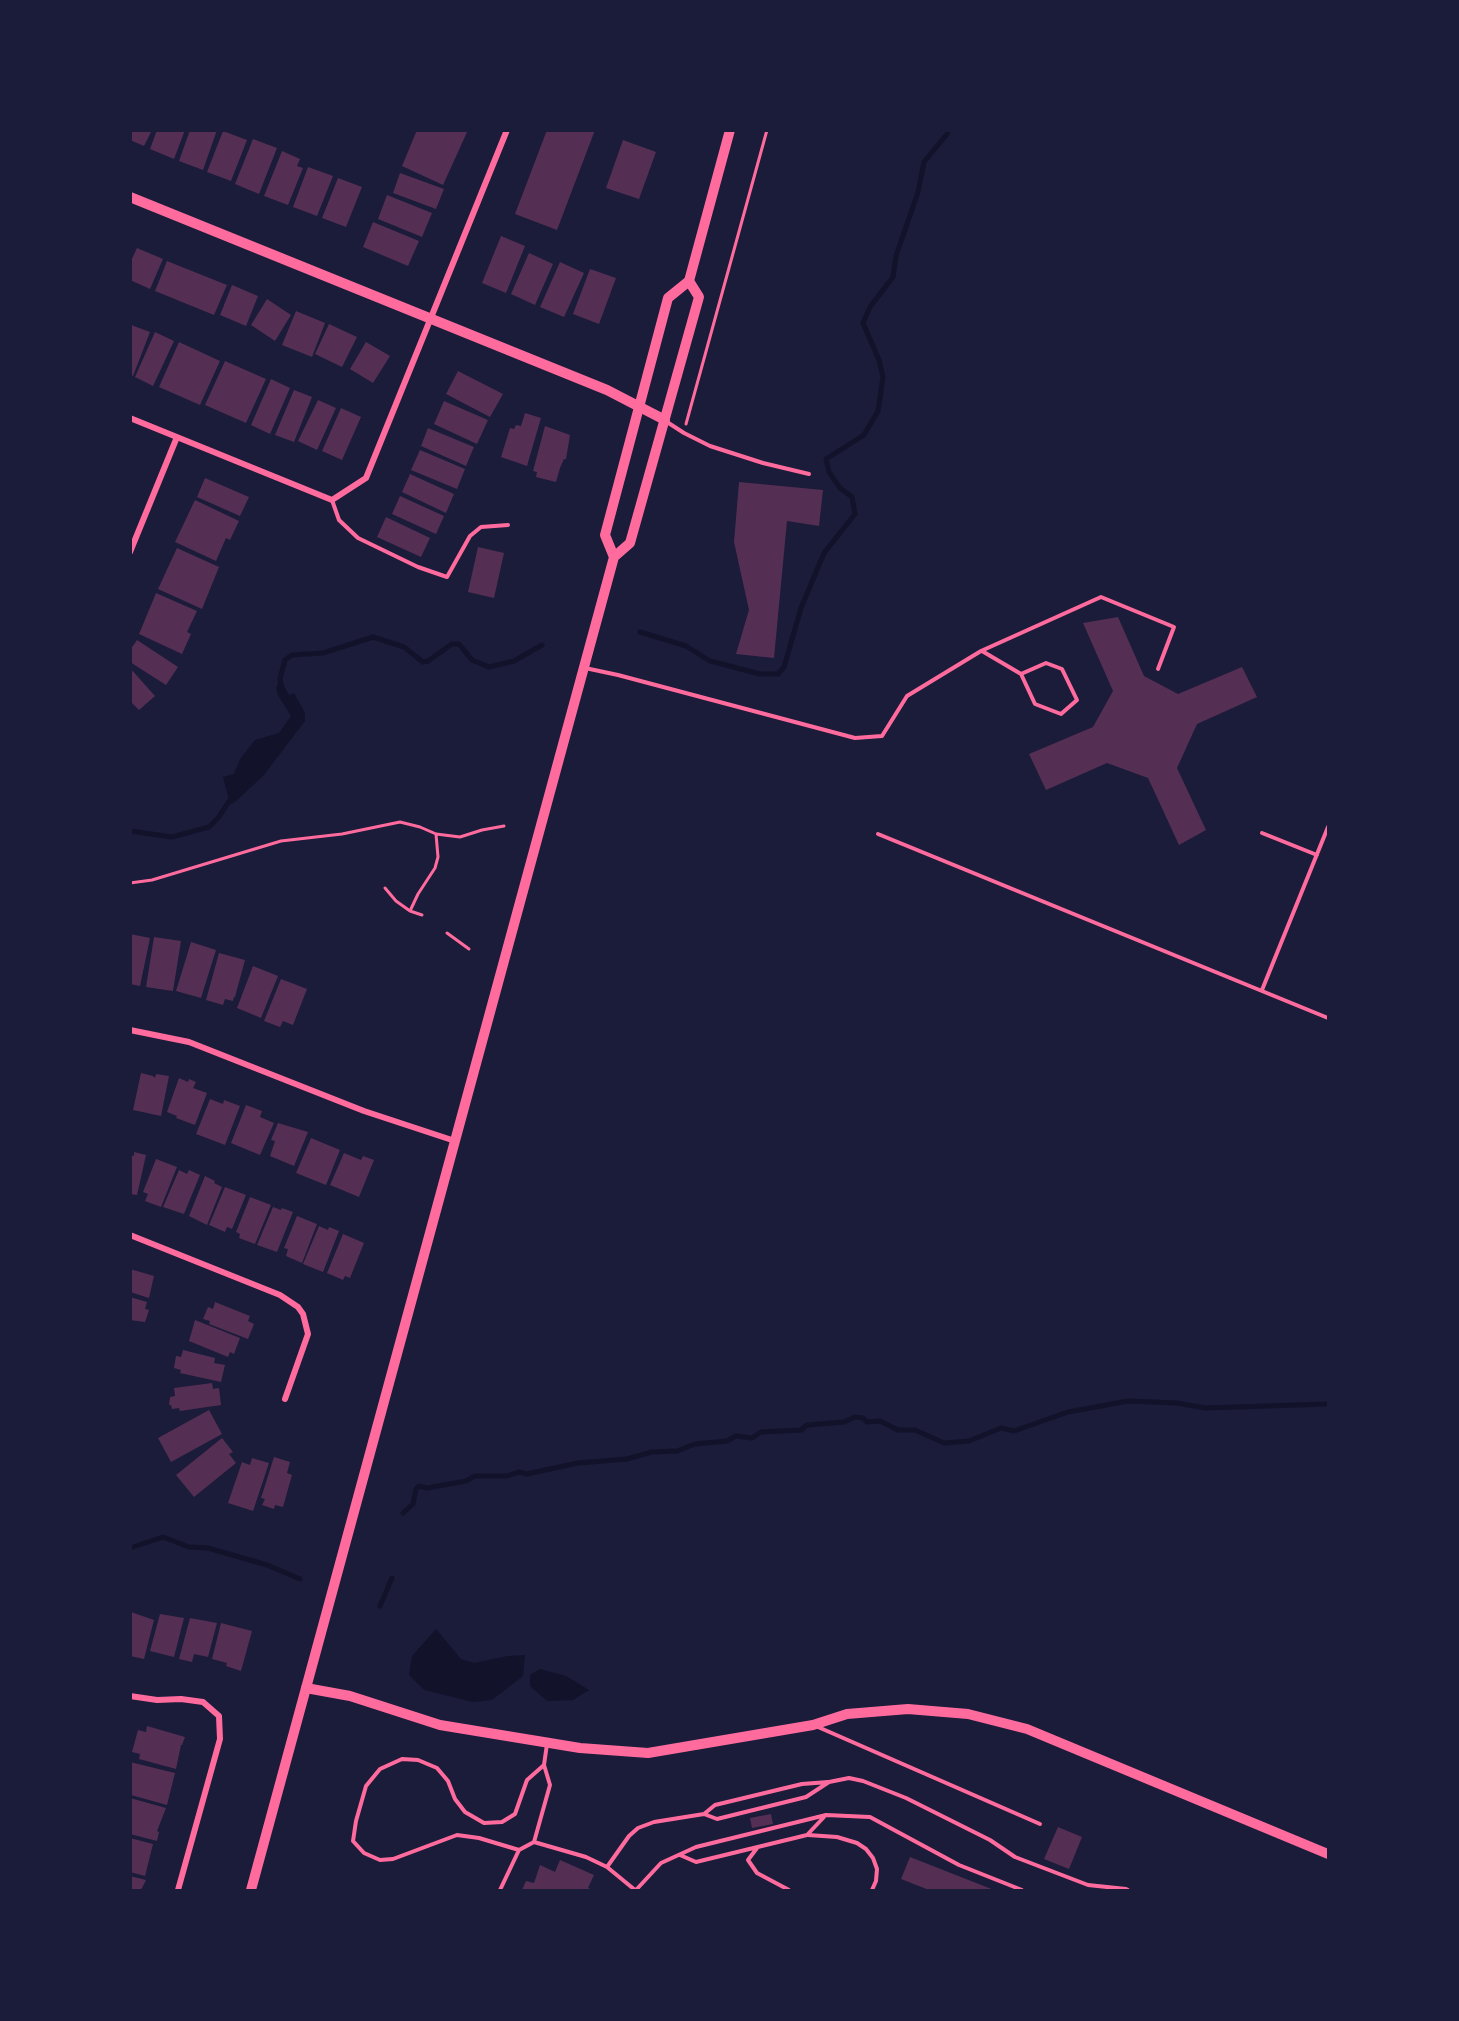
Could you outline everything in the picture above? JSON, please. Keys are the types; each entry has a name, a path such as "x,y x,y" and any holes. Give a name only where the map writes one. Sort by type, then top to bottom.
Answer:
{"main road":[{"path":"614,557 605,535 668,298 689,281 730,130"},
{"path":"130,197 607,390 665,420"},
{"path":"251,1890 614,557 630,543 699,297 689,281"},
{"path":"306,1688 350,1696 440,1725 547,1743 648,1753 813,1725 848,1714 908,1709 939,1710 1027,1729 1329,1854"}],"street":[{"path":"130,418 332,500 366,478 507,130"},
{"path":"130,552 177,436"},
{"path":"130,1030 189,1042 364,1111 455,1141"},
{"path":"130,1236 280,1295 298,1307 303,1314 308,1334 285,1399"},
{"path":"130,1696 203,1702 219,1716 221,1726 219,1745 178,1890"}],"lane":[{"path":"665,420 710,446 809,474"},
{"path":"332,500 339,520 358,537 418,567 447,577 470,536 481,527 508,525"},
{"path":"584,668 855,738 882,736 907,696 981,651 1101,597 1174,627 1158,669"},
{"path":"981,651 1021,674 1035,705 1061,714 1077,700 1062,669 1046,663 1021,674"},
{"path":"1262,991 1329,827"},
{"path":"1262,833 1317,855"},
{"path":"878,834 1329,1018"},
{"path":"813,1725 1040,1824"},
{"path":"534,1842 550,1785 544,1765 547,1743"},
{"path":"519,1850 479,1838 457,1835 393,1859 380,1860 364,1853 354,1841 356,1821 366,1786 380,1768 402,1760 418,1760 436,1768 448,1781 455,1799 465,1812 484,1823 502,1822 515,1814 527,1780 544,1765"},
{"path":"607,1867 629,1836 638,1828 654,1822 704,1814 715,1806 802,1785 849,1778 863,1781 917,1803 990,1840 1015,1857 1088,1885 1129,1890"},
{"path":"704,1814 717,1819 806,1797 829,1782"},
{"path":"500,1890 519,1850 534,1842 586,1857 607,1867 636,1890 661,1863 696,1847 826,1815 870,1817 959,1865 1022,1890"},
{"path":"807,1835 826,1815"},
{"path":"679,1854 696,1862 807,1835 837,1837 857,1843 873,1858 876,1881 872,1890"},
{"path":"759,1846 748,1860 757,1873 789,1890"}],"path":[{"path":"688,417 767,130"},
{"path":"130,883 152,880 281,842 342,834 400,822 436,834 460,837 504,826"},
{"path":"410,911 435,868 438,857 436,834"},
{"path":"385,888 396,901 410,911 422,915"},
{"path":"447,933 469,949"}],"shaded area":[{"path":"280,679 289,695 294,693 305,713 305,721 263,776 230,804 223,777 234,774 240,759 255,740 279,733 291,716 278,695 276,688"},
{"path":"436,1629 461,1659 474,1663 525,1655 523,1676 492,1700 473,1702 424,1690 409,1675 412,1656"},
{"path":"540,1669 566,1676 589,1690 573,1700 547,1701 530,1686 530,1675"}],"building":[{"path":"130,130 152,130 144,146 130,140"},
{"path":"157,130 185,130 174,159 150,149"},
{"path":"190,130 217,130 203,170 179,161"},
{"path":"417,130 468,130 443,185 402,166"},
{"path":"547,130 595,130 557,230 515,214"},
{"path":"223,131 247,140 231,181 207,172"},
{"path":"253,139 277,148 259,194 235,184"},
{"path":"623,140 656,152 639,199 606,188"},
{"path":"282,151 300,159 297,166 303,168 288,205 264,196"},
{"path":"308,167 333,176 317,216 293,207"},
{"path":"400,173 444,189 436,209 393,193"},
{"path":"338,178 362,187 346,227 322,218"},
{"path":"387,195 432,213 422,237 378,219"},
{"path":"373,222 419,241 408,266 363,247"},
{"path":"501,236 525,246 506,293 482,283"},
{"path":"137,248 163,259 150,289 130,280 130,263"},
{"path":"529,253 553,264 535,305 511,294"},
{"path":"167,261 227,285 214,315 155,291"},
{"path":"560,262 584,273 564,317 540,307"},
{"path":"590,269 616,278 599,324 573,314"},
{"path":"232,285 258,296 246,326 220,315"},
{"path":"267,299 291,315 275,341 251,325"},
{"path":"296,311 325,323 312,357 282,345"},
{"path":"329,324 357,337 342,367 315,354"},
{"path":"131,325 150,332 133,376 130,375"},
{"path":"155,332 174,341 153,386 135,377"},
{"path":"179,342 220,361 200,405 159,387"},
{"path":"366,342 390,356 373,383 350,369"},
{"path":"225,361 266,379 246,423 205,405"},
{"path":"458,371 503,394 490,417 446,394"},
{"path":"271,379 290,388 270,434 251,425"},
{"path":"294,390 312,397 294,442 275,435"},
{"path":"318,400 336,408 317,450 298,441"},
{"path":"444,401 488,420 477,444 434,424"},
{"path":"341,408 361,417 342,460 322,451"},
{"path":"525,413 541,418 527,466 501,457 510,428 514,429 516,425 521,426"},
{"path":"545,426 570,435 566,459 560,468 556,482 536,477 537,472 533,471"},
{"path":"428,428 474,447 466,466 421,446"},
{"path":"420,450 465,469 457,489 411,470"},
{"path":"410,474 454,494 446,513 402,492"},
{"path":"205,478 249,497 240,516 197,497"},
{"path":"739,482 823,490 819,526 787,521 774,658 736,654 749,610 734,542"},
{"path":"400,496 444,516 436,534 392,514"},
{"path":"195,500 239,521 230,540 226,538 216,561 175,542"},
{"path":"386,517 430,538 421,557 377,537"},
{"path":"478,547 504,553 494,598 468,592"},
{"path":"177,548 219,567 202,609 158,589"},
{"path":"156,593 197,611 187,632 191,634 182,654 139,634"},
{"path":"1118,617 1144,676 1178,694 1242,667 1257,697 1197,724 1177,768 1206,830 1179,845 1148,778 1107,763 1046,790 1029,754 1093,727 1113,691 1083,623"},
{"path":"137,640 178,667 166,685 130,662 130,650"},
{"path":"130,668 155,696 139,710 130,701"},
{"path":"130,934 150,938 140,986 130,984"},
{"path":"154,937 181,941 173,991 146,987"},
{"path":"191,942 216,950 201,998 176,991"},
{"path":"219,953 245,960 235,997 233,1001 225,999 223,1005 206,1000"},
{"path":"253,966 278,976 261,1018 237,1008"},
{"path":"281,979 307,989 293,1025 283,1021 280,1027 264,1021"},
{"path":"141,1073 155,1078 156,1074 169,1076 161,1116 133,1110"},
{"path":"179,1078 188,1082 189,1079 196,1082 193,1088 207,1093 195,1125 167,1112"},
{"path":"210,1099 223,1104 224,1100 240,1106 225,1145 196,1134"},
{"path":"246,1105 262,1111 260,1117 274,1123 260,1155 231,1143"},
{"path":"278,1123 308,1132 294,1166 270,1156 275,1141 271,1140"},
{"path":"311,1138 340,1150 326,1185 296,1173"},
{"path":"134,1152 146,1155 137,1195 130,1194 130,1155 134,1156"},
{"path":"344,1153 361,1160 363,1156 374,1160 359,1197 330,1185"},
{"path":"156,1159 177,1167 161,1207 145,1201 148,1194 143,1192"},
{"path":"179,1170 187,1174 189,1170 200,1175 184,1214 163,1207"},
{"path":"205,1176 222,1187 207,1225 189,1216"},
{"path":"225,1187 246,1195 232,1229 227,1227 225,1232 209,1225"},
{"path":"250,1197 271,1205 255,1244 239,1238 240,1234 236,1232"},
{"path":"273,1207 293,1212 277,1252 257,1245"},
{"path":"297,1216 317,1224 302,1263 286,1256 288,1249 284,1248"},
{"path":"319,1226 339,1231 323,1272 303,1264"},
{"path":"343,1234 364,1243 350,1278 345,1276 343,1280 327,1273"},
{"path":"130,1269 154,1276 149,1298 130,1292"},
{"path":"130,1297 147,1302 145,1309 149,1310 145,1322 130,1320"},
{"path":"215,1302 250,1316 248,1321 254,1324 248,1339 209,1324 210,1321 203,1319 208,1307 213,1309"},
{"path":"195,1320 240,1338 234,1354 230,1352 228,1357 189,1341"},
{"path":"183,1350 215,1358 214,1363 225,1365 221,1382 180,1373 181,1370 174,1368 176,1356 181,1357"},
{"path":"212,1383 213,1389 219,1388 221,1405 180,1411 179,1408 172,1409 169,1405 170,1397 175,1396 174,1388"},
{"path":"209,1410 222,1434 171,1462 158,1438"},
{"path":"222,1438 233,1452 229,1454 236,1463 194,1497 176,1475"},
{"path":"274,1457 290,1462 287,1473 292,1475 283,1507 275,1505 274,1509 262,1505 265,1499 261,1498"},
{"path":"252,1458 269,1463 253,1511 228,1503 242,1462 250,1465"},
{"path":"131,1612 154,1620 144,1659 130,1656"},
{"path":"160,1614 184,1618 174,1657 150,1651"},
{"path":"190,1618 217,1623 208,1657 194,1654 192,1662 179,1659"},
{"path":"221,1623 252,1631 241,1671 226,1666 227,1663 212,1659"},
{"path":"147,1726 185,1737 176,1769 139,1759 140,1754 132,1752 138,1730 146,1732"},
{"path":"130,1762 175,1773 167,1805 131,1795"},
{"path":"130,1798 166,1808 157,1831 159,1832 157,1841 130,1834"},
{"path":"771,1814 773,1824 752,1828 750,1818"},
{"path":"1058,1827 1082,1837 1069,1869 1044,1859"},
{"path":"130,1838 153,1844 145,1876 130,1872"},
{"path":"910,1857 994,1890 929,1890 901,1879"},
{"path":"560,1860 594,1875 588,1888 593,1890 522,1890 526,1881 534,1883 540,1865 555,1872"},
{"path":"130,1876 146,1880 141,1890 130,1890"}],"waterway":[{"path":"640,632 686,646 710,661 760,674 778,674 784,667 801,608 824,553 855,514 852,497 840,488 829,472 826,459 864,435 878,411 883,377 879,360 863,323 870,307 893,277 896,256 918,192 924,162 948,130"},
{"path":"281,684 280,679 285,660 292,655 323,653 373,637 404,647 423,662 452,644 459,644 472,660 489,667 514,661 542,645"},
{"path":"130,831 172,837 209,827 232,797"},
{"path":"403,1513 413,1504 416,1489 419,1486 427,1488 466,1481 475,1476 507,1476 519,1472 527,1474 578,1463 627,1459 652,1452 677,1451 695,1444 727,1441 736,1436 752,1438 761,1432 801,1430 807,1425 844,1422 855,1417 863,1418 867,1422 880,1421 898,1430 915,1430 944,1443 969,1441 1001,1428 1014,1431 1068,1412 1128,1401 1177,1403 1205,1408 1328,1404"},
{"path":"130,1548 163,1537 189,1547 208,1548 267,1565 300,1579"},
{"path":"380,1606 392,1578"}]}
